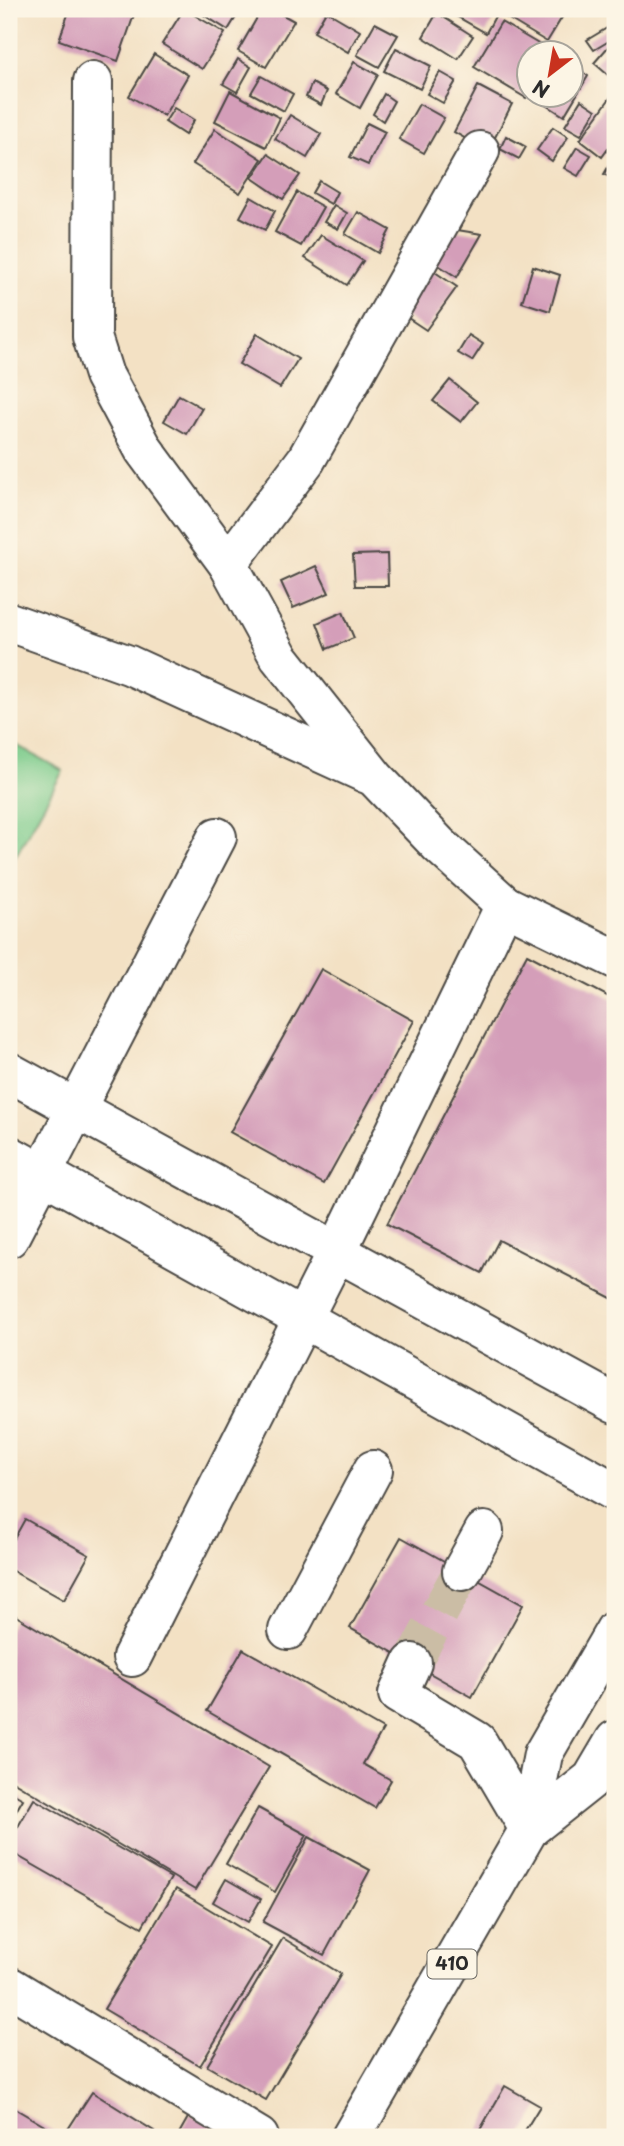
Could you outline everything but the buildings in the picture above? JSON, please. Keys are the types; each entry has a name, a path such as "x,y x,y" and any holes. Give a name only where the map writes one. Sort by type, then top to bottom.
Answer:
{"street":[{"path":"93,81 92,337 104,375 144,450 228,564 279,657 375,778 439,845 505,905 615,958"},
{"path":"228,564 306,460 480,151"},
{"path":"9,622 129,665 375,778"},
{"path":"9,1238 217,837"},
{"path":"132,1657 337,1251 505,905"},
{"path":"9,1072 615,1404"},
{"path":"9,1155 615,1492"},
{"path":"288,1630 373,1470"},
{"path":"462,1571 484,1531"},
{"name":"410","path":"351,2137 529,1829 543,1754 615,1630"},
{"path":"412,1663 398,1694 477,1741 529,1829"},
{"name":"410","path":"529,1829 592,1779 615,1740"},
{"path":"9,1986 259,2137"}],"green space":[{"path":"9,741 63,771 9,868"}],"tunnel":[{"path":"412,1663 462,1571"}]}
